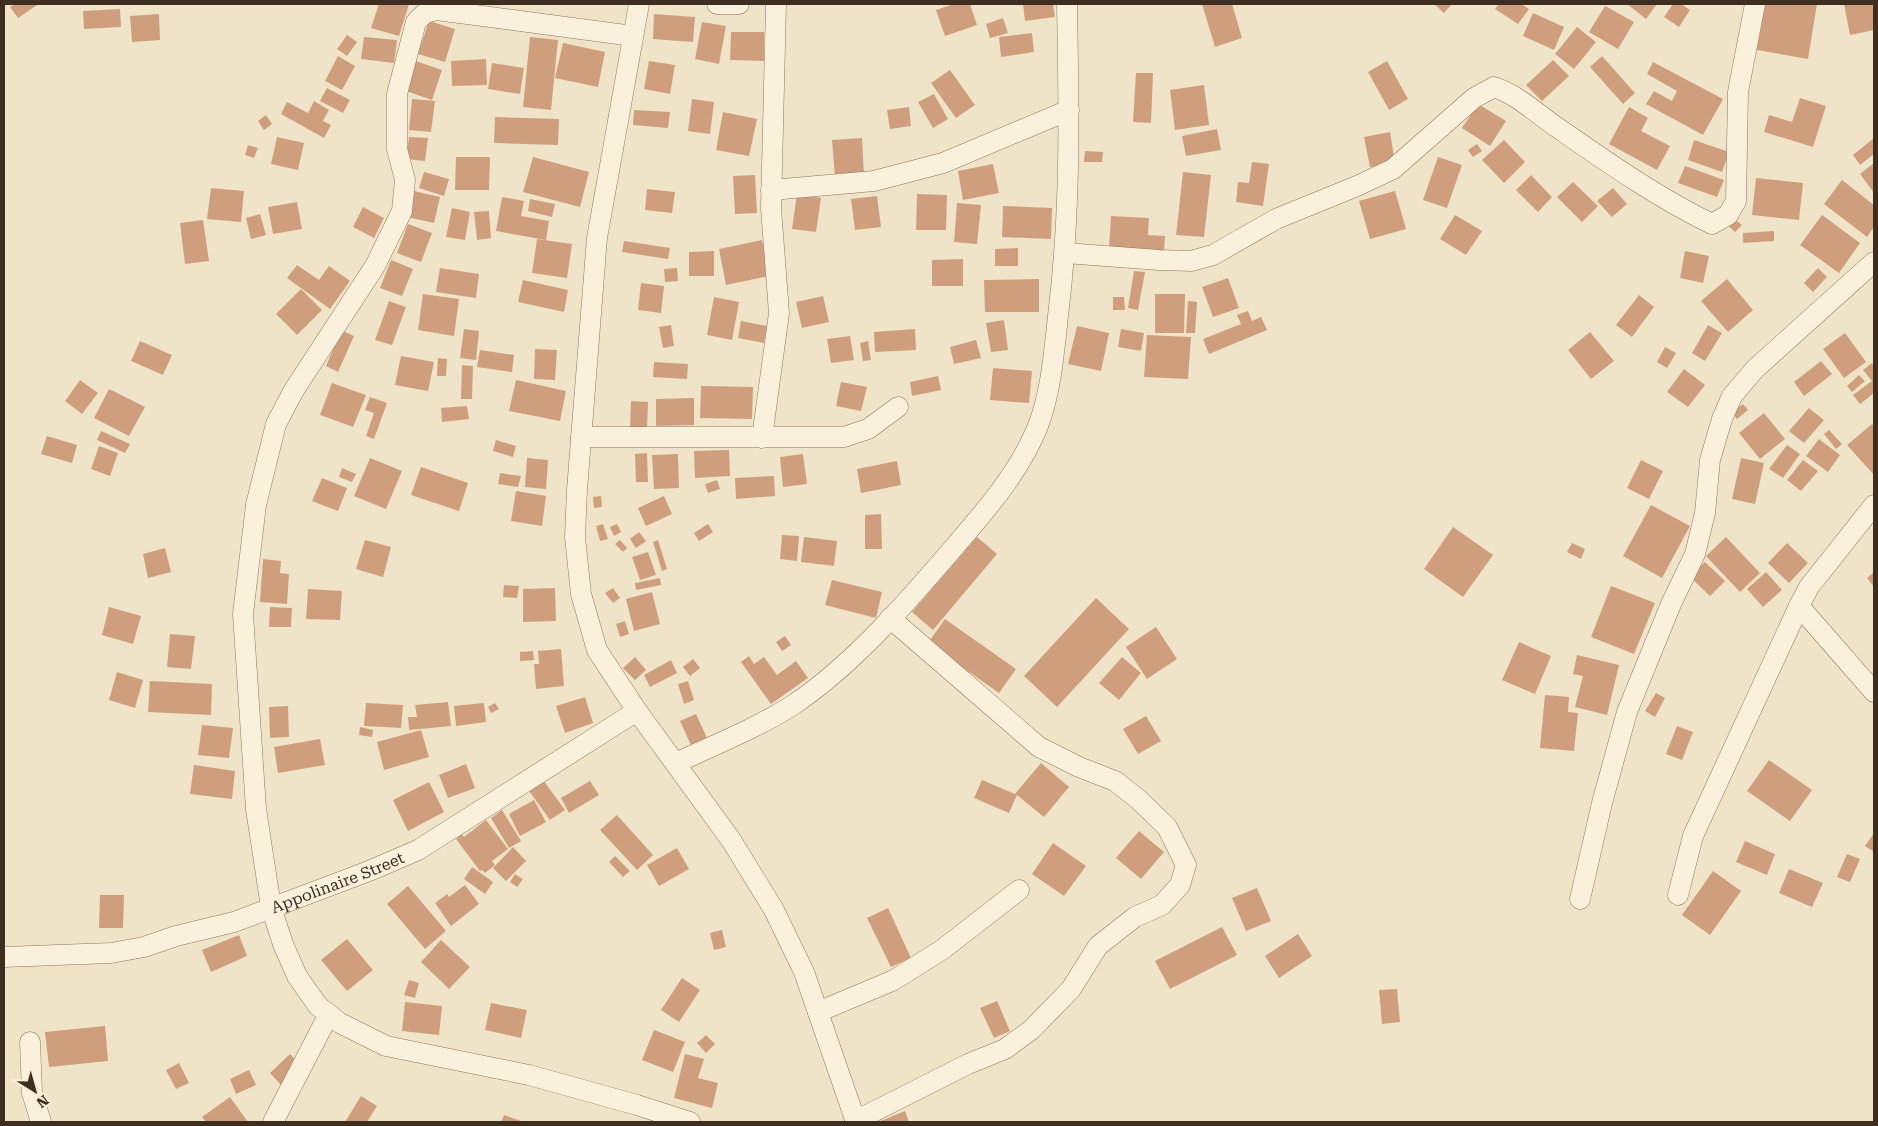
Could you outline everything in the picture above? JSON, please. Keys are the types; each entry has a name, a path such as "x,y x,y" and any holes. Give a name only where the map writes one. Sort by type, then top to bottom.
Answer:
{"street":[{"path":"639,4 598,238 581,437 575,537 581,594 597,650 637,711 731,840 774,910 804,972 855,1122 929,1083 1005,1048 1031,1030 1071,989 1098,946 1135,918 1162,905 1180,885 1186,865 1167,827 1138,799 1115,781 1079,767 1039,747 890,618"},
{"path":"717,4 739,4"},
{"path":"762,438 779,313 772,236 771,190 776,4"},
{"path":"676,763 792,705 840,669 924,583 982,514 1014,472 1038,426 1051,371 1066,253 1070,110 1067,4"},
{"path":"1066,253 1159,260 1191,260 1213,255 1276,219 1357,186 1393,168 1474,98 1494,87 1510,92 1545,120 1610,164 1693,215 1712,224 1728,215 1736,201 1738,92 1755,4"},
{"path":"634,36 437,10 425,13 416,22 397,94 397,149 405,180 402,211 375,266 294,390 276,424 256,505 243,614 256,809 271,908 283,944 297,976 318,1006 340,1023 386,1046 529,1075 690,1122"},
{"path":"771,190 874,181 925,168 942,163 1070,110"},
{"path":"1580,900 1602,803 1627,712 1671,604 1695,554 1704,513 1710,460 1725,411 1732,396 1755,369 1874,262"},
{"path":"581,437 844,437 868,429 898,407"},
{"path":"1678,894 1693,836 1799,606 1809,587 1874,505"},
{"path":"1799,606 1874,692"},
{"name":"Appolinaire Street","path":"4,957 111,953 128,950 234,922 369,871 418,850 637,711"},
{"path":"818,1012 894,980 943,949 1019,890"},
{"path":"273,1122 329,1014"},
{"path":"30,1042 32,1093 40,1122"}],"building":[{"path":"15,4 37,5 18,18 10,7"},
{"path":"379,4 409,4 399,36 371,28"},
{"path":"954,4 970,4 977,25 945,36 936,10"},
{"path":"1023,4 1053,4 1055,17 1025,21"},
{"path":"1202,4 1232,4 1242,38 1215,47"},
{"path":"1434,4 1452,4 1444,13"},
{"path":"1499,4 1521,4 1529,9 1518,24 1495,9"},
{"path":"1627,4 1657,4 1646,19"},
{"path":"1673,4 1681,4 1690,10 1679,27 1664,17"},
{"path":"1765,4 1817,4 1808,59 1757,50"},
{"path":"1844,4 1874,4 1874,30 1850,35"},
{"path":"1605,6 1634,22 1618,49 1589,32"},
{"path":"120,9 121,27 84,29 83,11"},
{"path":"1533,13 1564,27 1554,50 1523,36"},
{"path":"159,14 160,40 132,42 130,16"},
{"path":"654,14 695,17 693,42 653,39"},
{"path":"1003,18 1008,33 990,38 986,24"},
{"path":"429,21 455,29 445,62 418,54"},
{"path":"702,22 726,26 719,64 695,59"},
{"path":"1577,27 1596,42 1574,69 1555,54"},
{"path":"731,32 764,32 764,61 730,60"},
{"path":"1032,33 1034,52 1001,57 999,37"},
{"path":"347,35 357,42 347,56 337,49"},
{"path":"364,37 397,40 394,63 361,59"},
{"path":"530,37 558,40 551,110 523,107"},
{"path":"563,43 605,52 598,87 555,78"},
{"path":"338,56 355,66 342,90 325,81"},
{"path":"1602,56 1635,93 1623,104 1590,67"},
{"path":"486,59 487,85 452,86 451,61"},
{"path":"413,60 442,70 432,100 403,90"},
{"path":"1553,60 1569,76 1542,101 1526,85"},
{"path":"649,61 675,65 670,94 644,89"},
{"path":"1387,61 1408,99 1389,110 1368,72"},
{"path":"1653,62 1723,99 1703,135 1646,104 1654,91 1672,101 1677,91 1647,74"},
{"path":"492,63 524,68 520,94 488,89"},
{"path":"950,70 975,105 956,118 931,83"},
{"path":"1136,73 1153,73 1151,123 1133,122"},
{"path":"1204,85 1209,125 1175,130 1170,90"},
{"path":"327,88 350,100 343,113 320,101"},
{"path":"934,94 948,119 933,128 918,102"},
{"path":"1800,98 1826,106 1813,147 1764,132 1769,115 1792,122"},
{"path":"412,99 435,101 431,132 409,130"},
{"path":"692,99 714,102 710,134 688,131"},
{"path":"314,101 329,110 323,121 331,125 324,138 281,114 287,102 308,113"},
{"path":"1478,104 1506,121 1490,146 1462,128"},
{"path":"909,107 911,126 890,129 887,110"},
{"path":"1629,107 1648,118 1641,131 1670,146 1657,170 1609,144"},
{"path":"634,110 670,112 668,128 633,125"},
{"path":"723,112 757,119 749,156 716,150"},
{"path":"266,115 272,124 264,130 258,121"},
{"path":"495,117 559,119 558,145 494,143"},
{"path":"1217,129 1221,150 1186,156 1182,136"},
{"path":"1390,132 1395,163 1370,167 1364,137"},
{"path":"277,137 304,143 298,170 271,164"},
{"path":"409,137 428,138 425,161 406,159"},
{"path":"862,138 864,176 835,178 832,140"},
{"path":"1874,138 1874,154 1860,165 1853,155"},
{"path":"1504,140 1525,162 1504,183 1482,160"},
{"path":"1694,140 1729,152 1722,172 1688,160"},
{"path":"1477,144 1482,151 1473,157 1468,150"},
{"path":"248,145 258,148 254,158 245,155"},
{"path":"1085,151 1103,152 1102,162 1084,162"},
{"path":"456,157 490,157 489,190 455,190"},
{"path":"533,157 589,172 580,207 523,192"},
{"path":"1438,157 1462,165 1447,208 1423,200"},
{"path":"1252,162 1269,164 1263,206 1236,202 1238,182 1249,183"},
{"path":"1874,163 1874,193 1860,174"},
{"path":"993,164 999,193 963,200 958,171"},
{"path":"1685,166 1724,180 1717,197 1678,183"},
{"path":"424,172 449,179 444,196 419,188"},
{"path":"1183,172 1211,175 1204,237 1176,235"},
{"path":"755,175 757,213 735,214 733,176"},
{"path":"1531,175 1552,197 1538,212 1516,190"},
{"path":"1756,178 1803,183 1799,220 1752,215"},
{"path":"1842,180 1874,205 1874,227 1867,237 1824,204"},
{"path":"1573,182 1598,206 1582,222 1557,197"},
{"path":"211,188 244,191 241,222 207,219"},
{"path":"1613,188 1627,204 1612,217 1597,201"},
{"path":"647,189 675,192 672,213 645,210"},
{"path":"414,191 440,197 434,223 407,217"},
{"path":"1395,191 1406,229 1370,239 1359,201"},
{"path":"797,194 821,198 816,232 792,229"},
{"path":"917,194 947,195 946,230 916,230"},
{"path":"877,196 881,227 855,230 851,199"},
{"path":"502,197 524,201 521,216 549,221 546,240 496,231"},
{"path":"530,199 555,204 552,217 528,211"},
{"path":"297,202 302,229 273,234 268,207"},
{"path":"957,203 981,205 977,244 954,242"},
{"path":"1003,206 1052,208 1051,239 1002,237"},
{"path":"363,207 384,218 374,238 353,227"},
{"path":"452,208 470,212 465,240 446,237"},
{"path":"489,211 491,238 477,240 474,212"},
{"path":"260,214 266,235 251,239 246,218"},
{"path":"1455,215 1482,231 1466,255 1440,239"},
{"path":"1822,215 1860,243 1839,273 1800,245"},
{"path":"1111,216 1149,218 1148,235 1165,236 1164,252 1109,249"},
{"path":"1734,219 1742,225 1735,232 1728,226"},
{"path":"203,220 209,261 185,264 180,223"},
{"path":"408,224 432,233 421,262 397,253"},
{"path":"1774,231 1774,241 1743,243 1743,233"},
{"path":"537,239 572,244 567,278 532,273"},
{"path":"762,240 769,276 726,285 719,249"},
{"path":"624,241 670,248 668,259 622,252"},
{"path":"1018,248 1018,266 995,266 995,249"},
{"path":"714,251 714,276 689,276 689,252"},
{"path":"1685,251 1709,256 1703,283 1680,278"},
{"path":"963,259 963,286 932,286 932,260"},
{"path":"391,260 413,269 402,296 380,288"},
{"path":"297,265 319,280 329,266 350,281 330,309 287,278"},
{"path":"440,268 479,274 476,298 436,292"},
{"path":"677,268 678,281 665,282 664,269"},
{"path":"1818,268 1827,277 1813,292 1804,283"},
{"path":"1134,271 1145,272 1138,310 1128,308"},
{"path":"1228,278 1239,308 1213,317 1202,287"},
{"path":"1039,279 1039,312 985,312 984,280"},
{"path":"1727,279 1753,310 1728,332 1701,301"},
{"path":"523,280 568,290 564,312 518,302"},
{"path":"641,283 664,286 661,313 638,310"},
{"path":"301,289 322,310 297,335 276,314"},
{"path":"423,294 459,299 454,336 418,330"},
{"path":"1155,294 1185,294 1184,333 1155,333"},
{"path":"1639,295 1654,307 1632,337 1616,325"},
{"path":"823,296 829,322 802,328 796,302"},
{"path":"714,297 739,302 732,340 707,335"},
{"path":"1113,297 1124,297 1125,310 1113,310"},
{"path":"389,301 406,307 392,345 375,340"},
{"path":"1188,301 1197,302 1195,333 1186,333"},
{"path":"1248,311 1252,321 1261,317 1267,330 1209,354 1203,339 1241,324 1237,315"},
{"path":"1004,320 1008,350 991,352 986,323"},
{"path":"741,321 767,326 764,343 738,338"},
{"path":"671,325 674,346 663,348 659,327"},
{"path":"1708,325 1722,333 1705,361 1692,353"},
{"path":"1077,326 1109,333 1101,371 1068,364"},
{"path":"464,329 479,331 476,360 460,358"},
{"path":"915,329 916,350 875,352 874,332"},
{"path":"1121,329 1144,333 1141,351 1118,347"},
{"path":"341,330 354,336 338,372 326,366"},
{"path":"1590,332 1614,361 1591,379 1568,350"},
{"path":"1845,333 1866,362 1844,378 1823,349"},
{"path":"1147,335 1191,337 1188,379 1144,377"},
{"path":"850,336 854,360 831,363 827,339"},
{"path":"976,340 981,358 954,364 950,347"},
{"path":"140,341 172,355 163,375 131,361"},
{"path":"868,341 871,360 863,361 860,343"},
{"path":"1665,347 1676,353 1667,368 1657,362"},
{"path":"535,349 557,350 555,380 534,379"},
{"path":"480,350 514,355 512,372 477,367"},
{"path":"401,356 434,362 428,391 395,385"},
{"path":"438,358 447,359 446,376 437,376"},
{"path":"1821,361 1832,374 1804,396 1794,382"},
{"path":"654,362 688,364 687,379 653,377"},
{"path":"1872,363 1874,366 1874,393 1860,404 1853,395 1872,381 1863,370"},
{"path":"462,365 473,366 472,399 461,399"},
{"path":"993,368 1032,371 1029,403 990,400"},
{"path":"1684,369 1705,385 1688,407 1667,392"},
{"path":"1859,375 1865,381 1852,392 1847,386"},
{"path":"938,376 941,390 912,396 910,382"},
{"path":"80,380 98,393 82,414 65,401"},
{"path":"516,380 566,391 560,421 509,411"},
{"path":"841,382 867,387 861,411 836,406"},
{"path":"332,383 366,395 353,427 320,415"},
{"path":"701,386 753,387 752,419 700,418"},
{"path":"109,389 145,407 129,436 94,418"},
{"path":"370,397 387,403 374,439 366,436 374,413 365,410"},
{"path":"694,398 694,425 656,426 656,399"},
{"path":"631,401 648,402 647,430 630,430"},
{"path":"1743,404 1748,410 1737,419 1732,412"},
{"path":"467,406 469,419 442,422 441,408"},
{"path":"1809,408 1824,420 1804,443 1789,431"},
{"path":"1764,413 1785,439 1760,459 1739,433"},
{"path":"1872,424 1874,426 1874,475 1847,445"},
{"path":"1829,430 1842,444 1836,449 1824,434"},
{"path":"101,431 130,444 125,453 97,440"},
{"path":"47,436 77,445 72,463 41,454"},
{"path":"1819,439 1840,455 1828,472 1806,456"},
{"path":"496,440 516,446 513,457 493,451"},
{"path":"1787,445 1800,454 1783,478 1769,469"},
{"path":"99,446 118,453 110,476 91,469"},
{"path":"729,450 730,476 695,478 694,451"},
{"path":"647,453 648,482 636,482 635,454"},
{"path":"678,454 679,488 654,489 652,455"},
{"path":"803,454 807,484 783,487 780,457"},
{"path":"370,458 402,471 386,509 354,496"},
{"path":"527,458 548,460 546,489 525,487"},
{"path":"1741,458 1764,463 1755,504 1732,499"},
{"path":"1641,460 1663,471 1649,499 1627,488"},
{"path":"1803,460 1818,471 1801,491 1787,480"},
{"path":"897,461 901,485 861,493 857,469"},
{"path":"421,467 468,483 459,511 411,495"},
{"path":"342,468 356,474 352,482 339,477"},
{"path":"500,473 521,476 518,487 498,484"},
{"path":"774,476 775,496 736,499 735,478"},
{"path":"322,478 347,488 338,511 312,501"},
{"path":"717,480 720,489 708,493 705,484"},
{"path":"516,491 546,496 542,526 511,521"},
{"path":"601,496 602,507 594,508 593,497"},
{"path":"664,496 672,514 646,526 638,508"},
{"path":"1651,505 1690,526 1662,578 1623,556"},
{"path":"881,514 882,549 865,549 865,515"},
{"path":"603,524 608,539 600,541 596,526"},
{"path":"617,524 621,532 614,536 610,527"},
{"path":"708,524 713,532 699,541 694,533"},
{"path":"1453,527 1493,555 1463,597 1424,569"},
{"path":"639,532 646,541 636,548 630,539"},
{"path":"782,535 799,536 797,561 780,559"},
{"path":"804,537 837,541 834,566 801,562"},
{"path":"977,537 997,554 933,630 912,612"},
{"path":"1726,537 1760,573 1740,592 1706,556"},
{"path":"365,540 391,547 383,577 356,569"},
{"path":"620,540 627,548 623,552 615,544"},
{"path":"658,540 667,569 662,571 653,542"},
{"path":"1572,543 1585,549 1581,559 1567,552"},
{"path":"1787,543 1808,563 1789,583 1768,563"},
{"path":"165,548 171,572 148,578 143,554"},
{"path":"648,552 656,575 640,580 632,557"},
{"path":"263,559 281,561 280,573 289,574 287,604 260,602"},
{"path":"1705,562 1725,581 1710,596 1690,577"},
{"path":"1766,572 1782,590 1763,607 1747,589"},
{"path":"1874,572 1874,587 1867,578"},
{"path":"660,578 661,585 636,590 635,583"},
{"path":"832,580 882,592 876,618 825,605"},
{"path":"504,585 519,586 517,598 503,597"},
{"path":"1611,586 1655,603 1634,654 1591,637"},
{"path":"555,588 556,621 523,622 523,589"},
{"path":"613,588 620,598 613,603 605,593"},
{"path":"308,589 342,591 340,620 306,619"},
{"path":"652,592 660,624 634,631 626,599"},
{"path":"1096,598 1129,629 1057,707 1024,676"},
{"path":"109,607 141,616 133,644 102,635"},
{"path":"270,607 292,608 291,627 269,627"},
{"path":"945,619 1016,669 999,693 928,643"},
{"path":"625,621 629,634 620,637 616,624"},
{"path":"1156,627 1177,659 1147,679 1126,647"},
{"path":"170,634 195,636 191,669 167,667"},
{"path":"785,636 791,645 782,651 776,642"},
{"path":"1519,642 1551,656 1535,694 1502,680"},
{"path":"561,649 564,686 536,689 534,664 539,664 538,651"},
{"path":"533,651 534,660 520,661 520,652"},
{"path":"1577,655 1619,665 1607,715 1575,707 1583,676 1573,674"},
{"path":"749,656 754,664 764,657 777,675 796,661 808,678 771,704 741,662"},
{"path":"635,657 646,670 635,680 623,668"},
{"path":"1122,657 1141,673 1119,700 1099,683"},
{"path":"693,659 700,668 690,676 683,667"},
{"path":"671,660 677,673 650,687 644,675"},
{"path":"117,672 143,680 135,708 109,700"},
{"path":"150,681 212,684 211,715 148,712"},
{"path":"688,681 694,700 684,704 678,684"},
{"path":"1656,693 1665,698 1655,717 1645,711"},
{"path":"1545,695 1569,697 1568,712 1578,713 1574,751 1540,748"},
{"path":"585,697 593,723 565,733 556,706"},
{"path":"448,702 451,726 409,730 408,717 417,717 415,705"},
{"path":"366,703 403,705 401,728 364,726"},
{"path":"484,703 486,722 456,726 454,706"},
{"path":"495,703 499,709 491,713 488,707"},
{"path":"288,706 289,737 270,738 269,707"},
{"path":"696,714 707,738 691,745 680,721"},
{"path":"1146,716 1161,741 1138,754 1123,729"},
{"path":"202,725 233,728 229,758 198,755"},
{"path":"1677,726 1693,732 1682,760 1666,754"},
{"path":"360,727 373,730 372,737 359,735"},
{"path":"421,730 429,757 384,770 377,742"},
{"path":"320,739 325,765 278,773 274,747"},
{"path":"1769,760 1812,790 1790,821 1747,791"},
{"path":"1041,763 1069,787 1044,817 1017,795 1009,813 974,798 982,780 1015,794"},
{"path":"466,764 475,788 448,798 439,775"},
{"path":"194,765 235,771 232,799 190,794"},
{"path":"541,777 565,810 550,820 527,788"},
{"path":"590,781 599,795 569,813 561,798"},
{"path":"429,782 444,812 408,831 393,800"},
{"path":"534,800 546,822 520,836 509,814"},
{"path":"502,810 521,841 509,848 491,818"},
{"path":"617,815 653,855 637,870 600,830"},
{"path":"486,820 508,849 492,861 495,865 485,873 482,870 480,871 456,839 462,834 464,837"},
{"path":"1139,831 1164,852 1141,879 1116,858"},
{"path":"1874,833 1874,852 1865,846"},
{"path":"1745,841 1775,854 1767,875 1736,862"},
{"path":"1053,843 1086,866 1064,896 1032,874"},
{"path":"513,847 526,861 506,881 493,868"},
{"path":"677,848 689,869 659,886 647,865"},
{"path":"1847,854 1860,859 1850,882 1837,877"},
{"path":"615,856 630,871 623,877 609,862"},
{"path":"472,867 493,882 485,894 464,879"},
{"path":"1789,869 1823,883 1812,907 1779,893"},
{"path":"1713,871 1741,891 1710,935 1682,915"},
{"path":"515,874 523,879 517,887 510,882"},
{"path":"465,885 479,904 451,926 435,903 447,894 449,897"},
{"path":"408,886 446,931 425,949 387,904"},
{"path":"1257,888 1271,921 1246,931 1232,898"},
{"path":"100,895 124,895 123,928 99,928"},
{"path":"888,908 911,958 891,967 867,918"},
{"path":"1222,927 1237,955 1170,989 1155,961"},
{"path":"722,930 726,947 714,950 710,933"},
{"path":"1298,934 1312,956 1279,978 1265,956"},
{"path":"239,935 247,956 211,972 202,950"},
{"path":"347,939 373,970 347,991 321,960"},
{"path":"441,940 470,967 449,989 421,962"},
{"path":"682,978 700,990 679,1022 661,1010"},
{"path":"409,980 419,983 415,998 404,995"},
{"path":"1397,989 1400,1022 1382,1024 1379,990"},
{"path":"997,1001 1010,1031 994,1038 980,1008"},
{"path":"405,1002 442,1006 439,1035 402,1031"},
{"path":"491,1003 527,1010 521,1038 485,1030"},
{"path":"105,1026 108,1061 49,1067 45,1032"},
{"path":"654,1030 685,1042 673,1072 642,1060"},
{"path":"706,1035 715,1044 706,1053 697,1043"},
{"path":"290,1054 301,1066 281,1085 270,1073"},
{"path":"685,1054 704,1059 698,1078 718,1083 712,1108 674,1098"},
{"path":"179,1063 189,1083 176,1089 166,1070"},
{"path":"249,1070 256,1085 236,1094 230,1079"},
{"path":"361,1096 377,1106 367,1122 345,1122"},
{"path":"230,1097 248,1122 206,1122 202,1117"},
{"path":"905,1111 909,1122 878,1122"},
{"path":"504,1115 524,1122 501,1122"}]}
